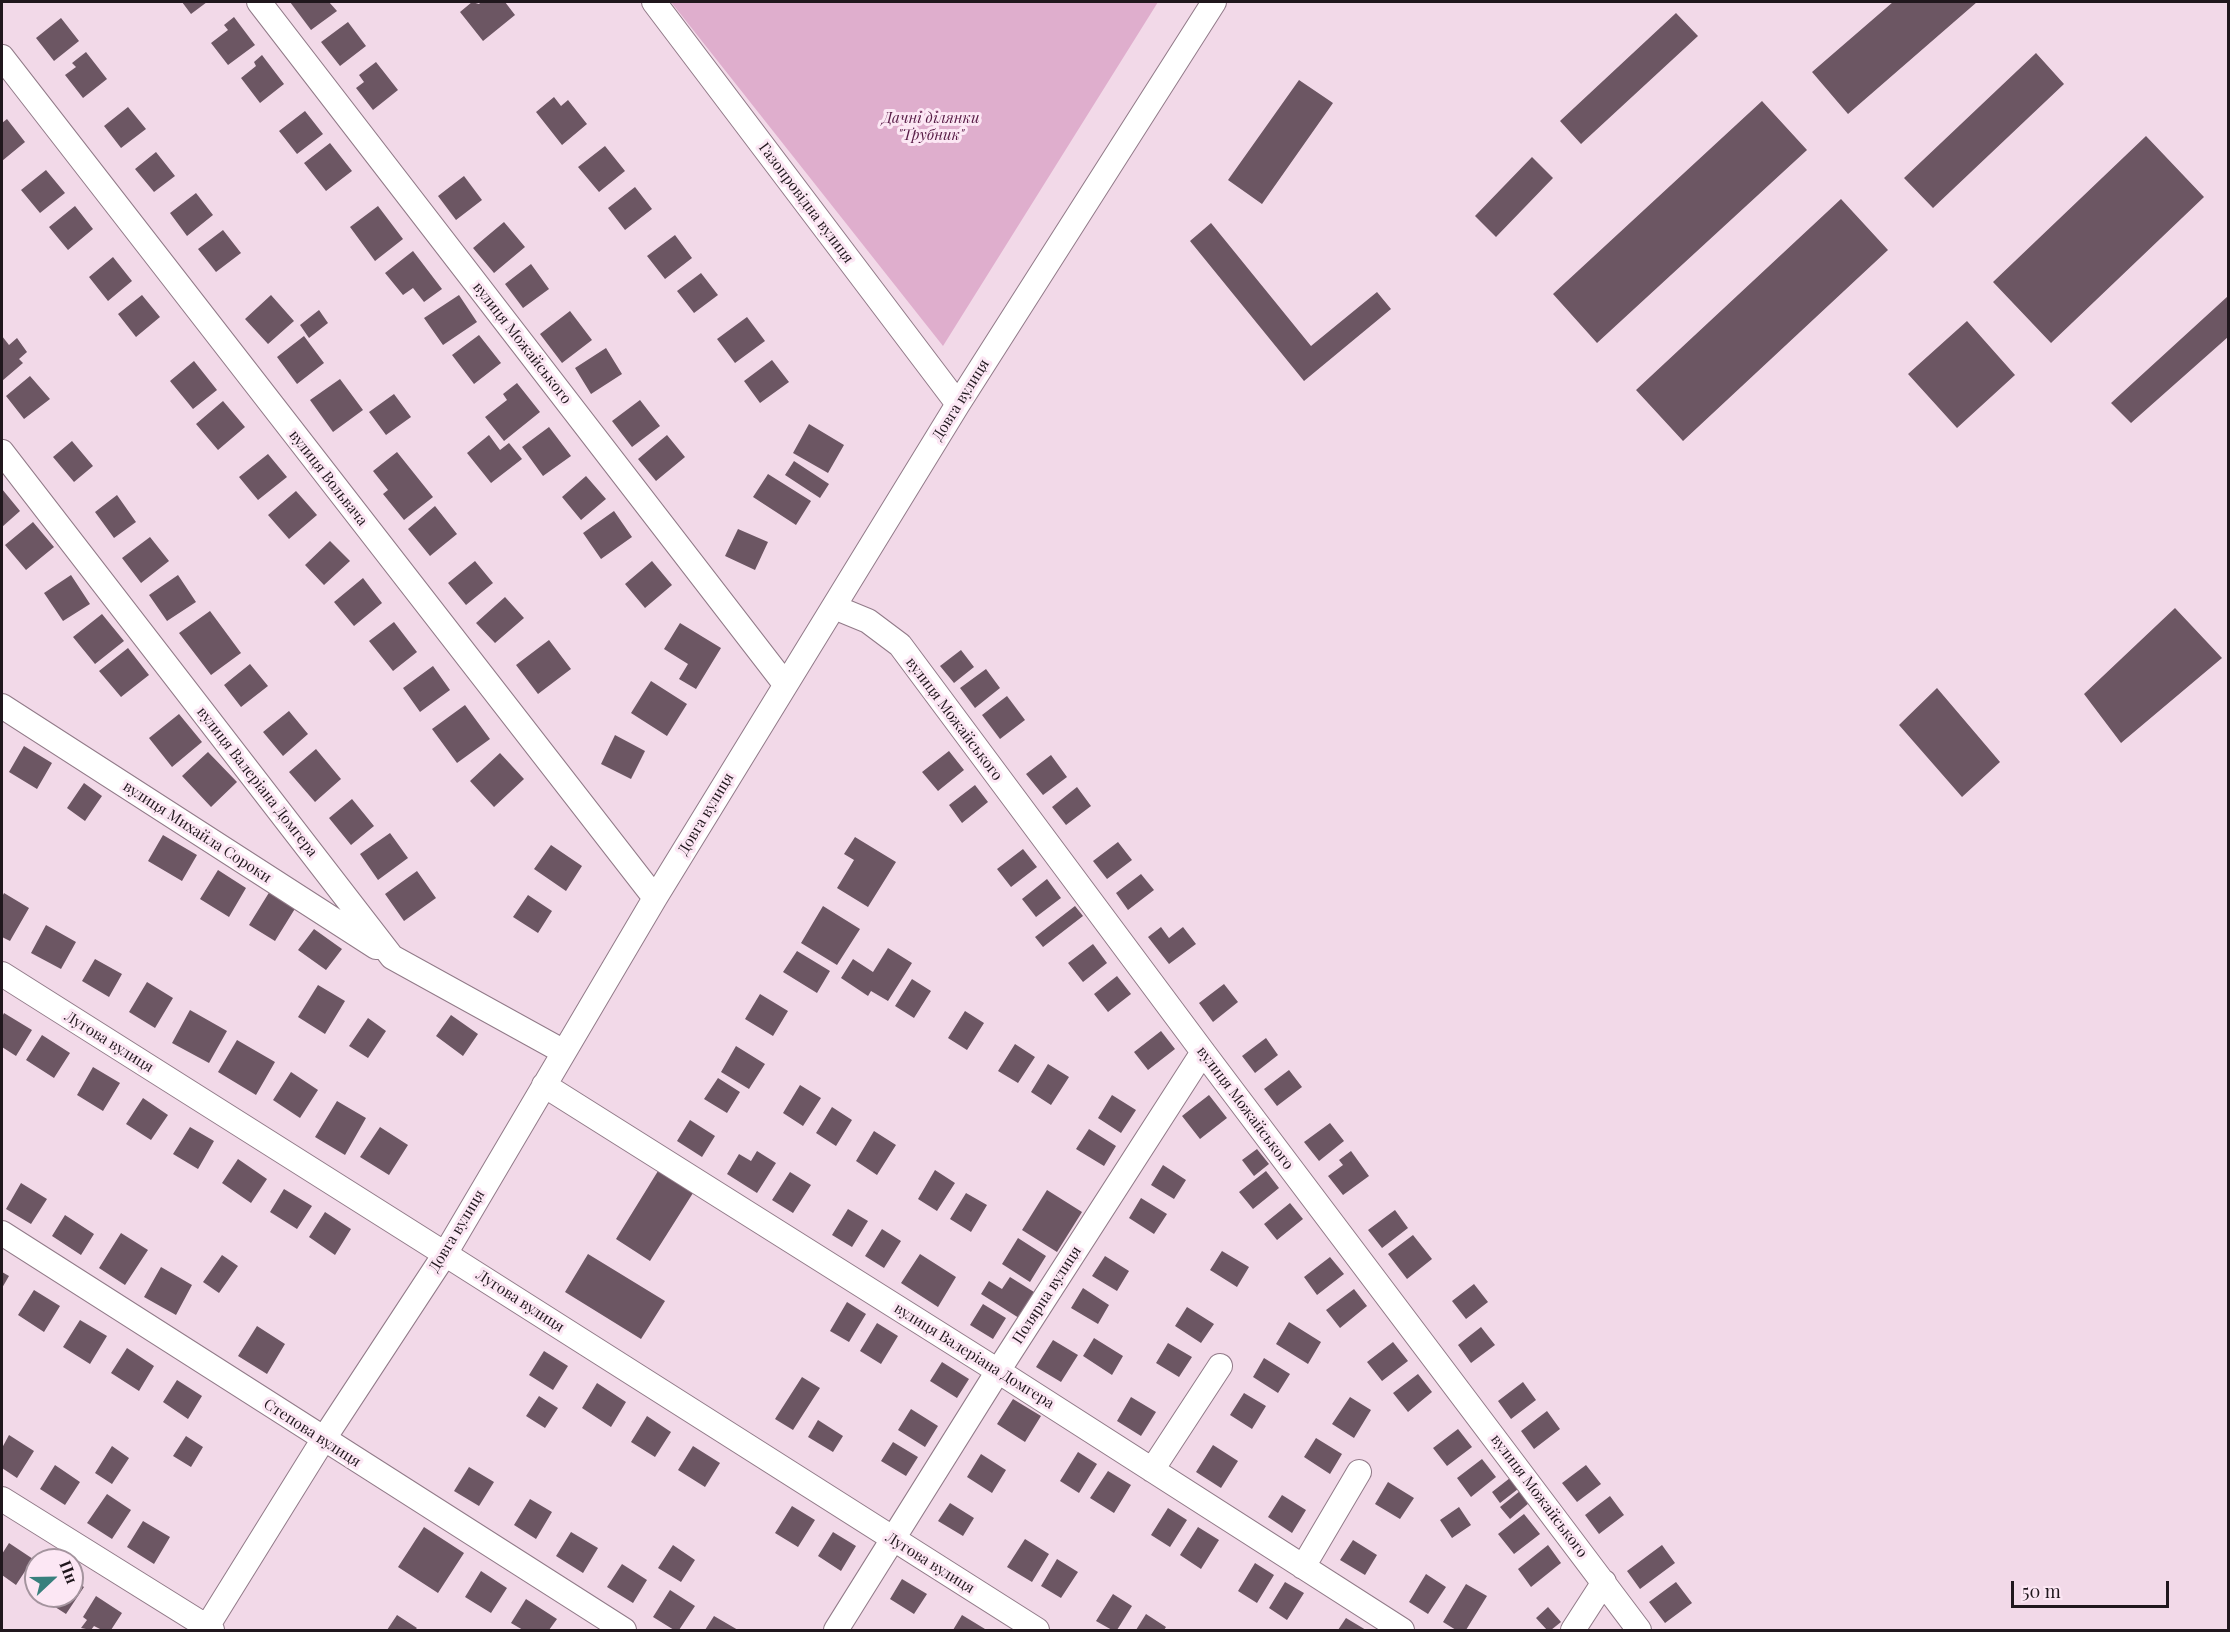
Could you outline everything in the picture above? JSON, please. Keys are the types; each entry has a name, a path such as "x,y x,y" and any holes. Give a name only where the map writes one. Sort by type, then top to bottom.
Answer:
{"street":[{"name":"вулиця Можайського","path":"259,2 785,684"},
{"name":"Газопровідна вулиця","path":"654,2 958,404"},
{"name":"Довга вулиця","path":"208,1629 322,1440 445,1254 655,898 958,404 1214,2"},
{"name":"вулиця Вольвача","path":"2,57 655,898"},
{"name":"вулиця Валеріана Домгера","path":"2,452 392,957 564,1052"},
{"name":"вулиця Можайського","path":"834,607 868,621 900,645 1203,1052 1639,1630"},
{"name":"вулиця Михайла Сороки","path":"2,706 392,957"},
{"name":"Лугова вулиця","path":"2,974 1037,1630"},
{"name":"Полярна вулиця","path":"836,1630 998,1371 1203,1052"},
{"name":"вулиця Валеріана Домгера","path":"544,1085 998,1371 1402,1630"},
{"name":"Степова вулиця","path":"2,1233 322,1440 624,1630"},
{"path":"1152,1470 1220,1366"},
{"path":"1303,1567 1359,1472"},
{"path":"2,1500 208,1629"},
{"path":"1574,1630 1604,1582"}],"green space":[{"name":"Дачні ділянки \"Трубник\"","path":"671,2 1158,2 943,346"}],"building":[{"path":"182,2 207,2 191,14"},
{"path":"290,2 329,2 337,11 311,30"},
{"path":"472,2 479,4 481,2 505,2 515,15 483,41 460,12"},
{"path":"1893,2 1977,2 1848,114 1812,72"},
{"path":"1676,13 1698,36 1581,144 1560,121"},
{"path":"234,17 255,45 228,65 211,43 228,30 224,25"},
{"path":"61,18 79,41 54,61 36,38"},
{"path":"348,22 366,46 340,66 321,42"},
{"path":"86,52 107,79 83,98 65,75 76,67 72,63"},
{"path":"2036,53 2064,84 1933,208 1904,178"},
{"path":"262,55 284,84 260,103 241,78 256,66 254,62"},
{"path":"376,62 398,90 373,110 356,88 364,82 359,75"},
{"path":"1299,80 1333,103 1262,204 1228,180"},
{"path":"554,97 561,106 568,100 587,124 562,145 536,112"},
{"path":"1762,101 1807,150 1597,343 1553,294"},
{"path":"128,107 146,129 121,148 104,126"},
{"path":"305,111 323,134 297,154 279,131"},
{"path":"7,119 25,142 2,161 2,123"},
{"path":"2146,136 2204,197 2051,343 1993,282"},
{"path":"330,143 352,171 326,191 304,163"},
{"path":"605,146 625,171 599,192 578,167"},
{"path":"156,152 175,176 154,192 135,169"},
{"path":"1532,157 1553,178 1496,237 1475,216"},
{"path":"46,170 65,193 40,213 21,190"},
{"path":"464,176 482,200 456,220 438,196"},
{"path":"635,187 652,209 625,230 608,208"},
{"path":"196,193 213,215 187,236 170,213"},
{"path":"1841,199 1888,250 1683,441 1636,390"},
{"path":"75,206 93,229 68,250 49,227"},
{"path":"378,206 403,239 375,261 350,227"},
{"path":"504,222 525,247 494,273 473,248"},
{"path":"1211,223 1311,346 1377,292 1391,309 1304,381 1190,241"},
{"path":"223,230 241,253 216,272 198,249"},
{"path":"675,235 692,258 665,279 647,256"},
{"path":"413,251 442,289 424,302 413,288 403,295 385,273"},
{"path":"113,257 132,281 108,301 89,277"},
{"path":"531,264 549,289 523,308 505,284"},
{"path":"701,273 718,295 694,313 677,291"},
{"path":"142,295 160,317 136,337 118,314"},
{"path":"271,295 294,321 268,344 245,319"},
{"path":"459,295 477,322 443,345 424,318"},
{"path":"2228,296 2228,337 2131,423 2111,403"},
{"path":"319,310 328,323 309,338 300,325"},
{"path":"570,311 592,340 562,363 540,334"},
{"path":"747,317 765,341 735,363 717,339"},
{"path":"1967,321 2015,375 1957,428 1908,374"},
{"path":"479,335 501,363 474,384 452,355"},
{"path":"2,336 9,345 17,338 27,352 19,359 23,363 2,381"},
{"path":"304,336 324,363 297,384 277,357"},
{"path":"606,348 622,374 591,394 575,368"},
{"path":"772,360 789,382 760,403 744,381"},
{"path":"194,361 217,390 193,409 170,381"},
{"path":"30,376 50,399 24,419 6,396"},
{"path":"340,379 363,410 333,432 310,400"},
{"path":"517,383 540,412 504,441 485,417 507,400 503,394"},
{"path":"394,394 411,417 386,435 369,412"},
{"path":"640,400 660,426 632,447 612,421"},
{"path":"223,401 245,427 218,450 196,424"},
{"path":"809,424 844,445 828,473 793,453"},
{"path":"549,427 571,456 543,476 522,447"},
{"path":"489,435 500,450 509,443 522,459 491,483 467,453"},
{"path":"667,435 685,457 656,481 638,459"},
{"path":"72,441 93,466 74,482 53,457"},
{"path":"397,452 433,497 404,520 383,494 388,490 373,471"},
{"path":"268,454 287,477 258,500 239,477"},
{"path":"794,461 829,484 820,498 785,475"},
{"path":"768,474 811,501 796,525 753,497"},
{"path":"586,476 606,499 581,520 562,497"},
{"path":"2,489 20,511 2,527"},
{"path":"296,491 317,515 289,539 268,515"},
{"path":"117,495 136,522 114,538 95,512"},
{"path":"435,506 457,534 430,556 408,529"},
{"path":"614,511 632,537 601,559 583,533"},
{"path":"33,522 54,547 26,570 5,545"},
{"path":"738,529 768,542 755,570 725,556"},
{"path":"150,537 169,561 141,583 122,558"},
{"path":"330,541 350,561 324,585 305,565"},
{"path":"475,561 493,583 466,605 448,583"},
{"path":"652,561 672,585 645,608 625,584"},
{"path":"71,575 90,604 63,621 44,593"},
{"path":"178,575 196,602 167,621 149,595"},
{"path":"363,578 382,603 354,626 334,602"},
{"path":"505,597 524,618 495,643 476,623"},
{"path":"2175,608 2222,658 2121,743 2084,694"},
{"path":"210,611 241,653 211,675 179,633"},
{"path":"102,614 124,641 95,664 73,637"},
{"path":"394,622 417,652 393,671 369,641"},
{"path":"680,623 721,648 696,689 679,679 688,664 664,649"},
{"path":"549,640 571,669 538,694 516,665"},
{"path":"128,648 149,675 121,697 99,671"},
{"path":"961,650 974,667 954,683 940,666"},
{"path":"250,664 268,686 241,707 224,685"},
{"path":"433,666 450,690 420,712 403,688"},
{"path":"986,669 1000,688 975,708 960,688"},
{"path":"651,681 687,704 667,736 631,713"},
{"path":"1937,688 2000,762 1962,797 1899,725"},
{"path":"1007,696 1025,720 1000,739 982,715"},
{"path":"465,705 490,739 457,763 432,729"},
{"path":"289,711 308,734 283,756 263,732"},
{"path":"179,714 202,742 172,767 149,738"},
{"path":"615,735 645,751 631,779 601,764"},
{"path":"24,746 52,763 37,789 9,772"},
{"path":"316,749 341,779 315,802 289,772"},
{"path":"949,751 964,770 938,791 922,772"},
{"path":"208,752 237,782 211,807 182,776"},
{"path":"500,753 524,779 494,807 470,781"},
{"path":"1051,755 1067,777 1043,795 1026,774"},
{"path":"84,783 102,796 85,821 67,808"},
{"path":"975,785 988,802 962,823 949,805"},
{"path":"1077,787 1091,806 1066,825 1052,807"},
{"path":"352,799 374,826 351,845 329,818"},
{"path":"390,833 408,858 378,880 360,854"},
{"path":"163,835 197,855 182,881 148,861"},
{"path":"855,837 896,862 868,907 837,888 854,860 844,854"},
{"path":"1118,842 1132,860 1107,879 1093,861"},
{"path":"551,845 582,866 566,891 534,869"},
{"path":"1023,849 1037,867 1011,887 997,869"},
{"path":"218,870 246,888 229,917 200,899"},
{"path":"417,871 436,898 404,921 385,894"},
{"path":"1141,874 1154,890 1128,910 1116,893"},
{"path":"1047,879 1061,898 1036,917 1022,899"},
{"path":"270,891 296,907 275,941 249,925"},
{"path":"4,893 29,908 10,941 2,937 2,897"},
{"path":"528,895 552,911 538,933 513,917"},
{"path":"823,906 860,929 837,965 801,943"},
{"path":"1075,906 1083,916 1043,947 1035,937"},
{"path":"46,925 76,942 61,969 31,953"},
{"path":"1161,927 1169,938 1183,927 1196,944 1169,964 1148,937"},
{"path":"314,929 342,949 326,970 298,950"},
{"path":"1093,944 1107,963 1083,982 1068,963"},
{"path":"888,948 912,963 888,1001 871,991 868,996 841,978 853,959 873,972"},
{"path":"797,951 830,971 817,993 783,972"},
{"path":"95,959 122,974 109,997 82,981"},
{"path":"1117,976 1131,994 1108,1012 1094,994"},
{"path":"912,979 931,991 914,1018 895,1006"},
{"path":"147,982 173,998 155,1028 129,1012"},
{"path":"1224,984 1238,1002 1213,1022 1199,1003"},
{"path":"318,985 345,1001 325,1034 298,1017"},
{"path":"760,994 788,1011 773,1036 745,1019"},
{"path":"190,1010 227,1031 209,1063 172,1043"},
{"path":"965,1011 984,1023 967,1050 948,1038"},
{"path":"4,1013 32,1030 16,1056 2,1047"},
{"path":"451,1015 478,1034 463,1056 436,1036"},
{"path":"368,1018 386,1031 368,1058 349,1046"},
{"path":"1161,1031 1175,1049 1148,1070 1134,1052"},
{"path":"42,1035 70,1053 54,1078 26,1060"},
{"path":"1266,1038 1278,1055 1255,1073 1242,1056"},
{"path":"237,1040 275,1062 256,1095 218,1072"},
{"path":"1015,1044 1035,1057 1018,1083 998,1071"},
{"path":"736,1046 765,1064 749,1089 721,1072"},
{"path":"1048,1064 1069,1077 1051,1105 1031,1092"},
{"path":"93,1067 120,1083 103,1111 77,1095"},
{"path":"1289,1070 1302,1087 1277,1106 1264,1089"},
{"path":"291,1072 318,1090 300,1118 273,1100"},
{"path":"718,1078 740,1092 727,1113 704,1099"},
{"path":"800,1085 821,1098 803,1126 783,1113"},
{"path":"1112,1095 1136,1110 1121,1133 1098,1118"},
{"path":"1209,1095 1227,1118 1200,1139 1182,1116"},
{"path":"143,1098 168,1115 151,1140 126,1124"},
{"path":"337,1101 366,1118 345,1155 315,1137"},
{"path":"832,1107 852,1120 836,1146 816,1133"},
{"path":"690,1120 715,1136 702,1157 677,1141"},
{"path":"1330,1123 1344,1141 1319,1161 1304,1142"},
{"path":"190,1127 214,1141 198,1169 173,1154"},
{"path":"380,1127 408,1145 389,1175 360,1157"},
{"path":"1089,1129 1116,1146 1104,1166 1076,1149"},
{"path":"874,1131 896,1145 877,1175 856,1161"},
{"path":"1257,1149 1269,1164 1254,1176 1242,1160"},
{"path":"757,1151 776,1163 757,1193 727,1174 739,1154 751,1161"},
{"path":"1351,1151 1369,1176 1343,1195 1328,1176 1343,1165 1339,1160"},
{"path":"238,1159 267,1179 251,1203 222,1183"},
{"path":"1163,1165 1186,1180 1174,1199 1151,1185"},
{"path":"935,1170 955,1183 937,1211 918,1199"},
{"path":"658,1171 693,1193 650,1261 616,1239"},
{"path":"1266,1171 1279,1188 1253,1209 1239,1192"},
{"path":"790,1172 811,1185 793,1213 772,1200"},
{"path":"21,1183 47,1199 31,1224 6,1209"},
{"path":"284,1189 312,1206 297,1229 270,1212"},
{"path":"1047,1190 1082,1212 1057,1252 1022,1230"},
{"path":"966,1193 987,1205 971,1232 950,1219"},
{"path":"1141,1198 1167,1214 1154,1234 1129,1218"},
{"path":"1290,1203 1303,1219 1277,1240 1264,1224"},
{"path":"848,1209 868,1221 852,1247 832,1235"},
{"path":"1395,1210 1408,1228 1382,1248 1368,1230"},
{"path":"325,1212 351,1229 335,1255 309,1237"},
{"path":"65,1215 94,1234 81,1255 52,1236"},
{"path":"882,1229 901,1241 884,1268 865,1256"},
{"path":"121,1233 148,1250 125,1285 99,1268"},
{"path":"1413,1235 1432,1259 1407,1279 1388,1254"},
{"path":"1018,1238 1046,1256 1030,1282 1002,1264"},
{"path":"1222,1251 1249,1267 1237,1287 1210,1270"},
{"path":"588,1254 665,1301 641,1339 565,1292"},
{"path":"920,1254 956,1277 938,1307 901,1283"},
{"path":"222,1255 238,1266 219,1293 203,1282"},
{"path":"1105,1256 1129,1271 1117,1291 1092,1276"},
{"path":"1330,1257 1344,1274 1317,1295 1304,1277"},
{"path":"161,1267 192,1285 176,1315 144,1297"},
{"path":"2,1272 9,1276 2,1288"},
{"path":"1010,1277 1034,1292 1019,1318 981,1294 989,1281 1002,1289"},
{"path":"1474,1284 1488,1302 1466,1319 1452,1301"},
{"path":"1083,1288 1109,1305 1098,1324 1071,1308"},
{"path":"1354,1289 1367,1306 1340,1328 1326,1310"},
{"path":"34,1290 60,1306 44,1332 18,1315"},
{"path":"847,1302 866,1314 849,1342 830,1331"},
{"path":"983,1304 1006,1318 993,1339 970,1325"},
{"path":"1187,1307 1214,1324 1201,1343 1175,1326"},
{"path":"80,1320 107,1336 90,1364 63,1347"},
{"path":"1289,1322 1321,1342 1308,1364 1276,1344"},
{"path":"877,1323 898,1336 881,1364 860,1351"},
{"path":"257,1326 285,1344 267,1374 238,1356"},
{"path":"1481,1327 1495,1345 1471,1363 1458,1345"},
{"path":"1094,1338 1123,1356 1112,1375 1083,1356"},
{"path":"1053,1340 1078,1355 1061,1382 1036,1367"},
{"path":"1393,1342 1408,1361 1382,1381 1367,1362"},
{"path":"1168,1343 1192,1357 1179,1377 1156,1363"},
{"path":"127,1348 154,1366 139,1391 111,1373"},
{"path":"544,1351 568,1366 553,1390 529,1375"},
{"path":"1264,1358 1290,1374 1278,1393 1253,1377"},
{"path":"942,1362 969,1379 957,1398 930,1381"},
{"path":"1418,1374 1432,1392 1408,1412 1393,1393"},
{"path":"802,1377 820,1388 793,1430 775,1419"},
{"path":"177,1380 202,1396 188,1419 163,1402"},
{"path":"1523,1382 1536,1400 1511,1419 1498,1401"},
{"path":"597,1383 626,1402 611,1427 582,1408"},
{"path":"1244,1393 1266,1406 1252,1429 1230,1415"},
{"path":"539,1396 558,1408 545,1428 526,1416"},
{"path":"1131,1397 1156,1412 1141,1436 1117,1421"},
{"path":"1350,1397 1371,1410 1354,1438 1332,1424"},
{"path":"1013,1399 1041,1416 1025,1442 997,1424"},
{"path":"911,1409 938,1426 925,1447 898,1430"},
{"path":"1547,1411 1560,1429 1534,1449 1521,1431"},
{"path":"647,1416 671,1432 655,1457 631,1442"},
{"path":"818,1420 843,1436 833,1452 808,1437"},
{"path":"1458,1429 1472,1447 1447,1466 1433,1448"},
{"path":"9,1435 34,1451 17,1478 2,1468 2,1448"},
{"path":"186,1436 203,1447 191,1467 173,1456"},
{"path":"1316,1438 1342,1454 1330,1474 1304,1457"},
{"path":"893,1442 918,1457 906,1476 881,1461"},
{"path":"1213,1445 1238,1461 1221,1488 1196,1472"},
{"path":"112,1446 129,1458 112,1484 95,1473"},
{"path":"693,1446 720,1463 705,1487 678,1470"},
{"path":"1078,1452 1097,1464 1079,1493 1060,1481"},
{"path":"981,1454 1006,1470 992,1493 967,1477"},
{"path":"1482,1459 1496,1477 1471,1497 1457,1478"},
{"path":"55,1465 80,1482 65,1505 40,1489"},
{"path":"1586,1465 1601,1484 1577,1502 1562,1483"},
{"path":"469,1467 494,1482 479,1506 454,1491"},
{"path":"1108,1471 1131,1485 1114,1513 1090,1498"},
{"path":"1510,1478 1518,1489 1500,1503 1492,1492"},
{"path":"1388,1482 1414,1498 1400,1519 1375,1504"},
{"path":"1520,1491 1529,1503 1510,1519 1500,1507"},
{"path":"107,1494 131,1510 112,1539 87,1523"},
{"path":"1282,1495 1306,1510 1292,1533 1268,1517"},
{"path":"1610,1496 1624,1515 1599,1534 1585,1515"},
{"path":"530,1499 552,1512 536,1539 514,1525"},
{"path":"950,1503 974,1518 963,1536 938,1521"},
{"path":"792,1506 815,1520 798,1547 775,1533"},
{"path":"1459,1507 1471,1525 1452,1538 1440,1520"},
{"path":"1168,1508 1187,1520 1170,1547 1151,1535"},
{"path":"1524,1514 1540,1534 1514,1554 1498,1534"},
{"path":"143,1521 170,1537 154,1564 127,1547"},
{"path":"424,1527 464,1553 438,1593 398,1567"},
{"path":"1198,1527 1219,1540 1201,1569 1180,1555"},
{"path":"571,1532 598,1548 583,1573 556,1556"},
{"path":"833,1532 856,1546 841,1571 818,1556"},
{"path":"1025,1539 1049,1554 1032,1582 1007,1567"},
{"path":"1353,1540 1377,1555 1365,1575 1340,1560"},
{"path":"9,1543 24,1553 24,1573 16,1585 2,1575 2,1554"},
{"path":"673,1545 695,1560 681,1582 658,1568"},
{"path":"1548,1545 1561,1563 1531,1587 1518,1569"},
{"path":"1662,1545 1675,1563 1640,1589 1627,1571"},
{"path":"1057,1559 1078,1572 1061,1598 1041,1586"},
{"path":"1255,1563 1274,1575 1257,1603 1238,1591"},
{"path":"622,1564 647,1580 633,1603 607,1587"},
{"path":"481,1571 507,1588 491,1613 465,1597"},
{"path":"1426,1574 1446,1587 1428,1614 1409,1602"},
{"path":"902,1579 927,1594 914,1614 890,1599"},
{"path":"1285,1582 1304,1593 1287,1620 1269,1608"},
{"path":"1676,1582 1692,1603 1665,1623 1649,1602"},
{"path":"1466,1584 1487,1596 1466,1630 1456,1630 1443,1622"},
{"path":"670,1590 695,1606 679,1630 674,1630 653,1617"},
{"path":"1113,1594 1132,1606 1117,1630 1112,1630 1096,1621"},
{"path":"96,1596 122,1613 111,1630 102,1630 94,1626 91,1630 81,1628 87,1620 83,1617"},
{"path":"526,1599 557,1619 549,1630 523,1630 511,1623"},
{"path":"1548,1607 1561,1622 1551,1630 1547,1630 1536,1618"},
{"path":"57,1608 70,1608 66,1614"},
{"path":"1146,1614 1166,1627 1164,1630 1136,1630"},
{"path":"397,1615 417,1628 415,1630 387,1630"},
{"path":"962,1615 985,1629 953,1630"},
{"path":"714,1616 738,1630 705,1630"},
{"path":"1346,1618 1366,1630 1338,1630"}]}
